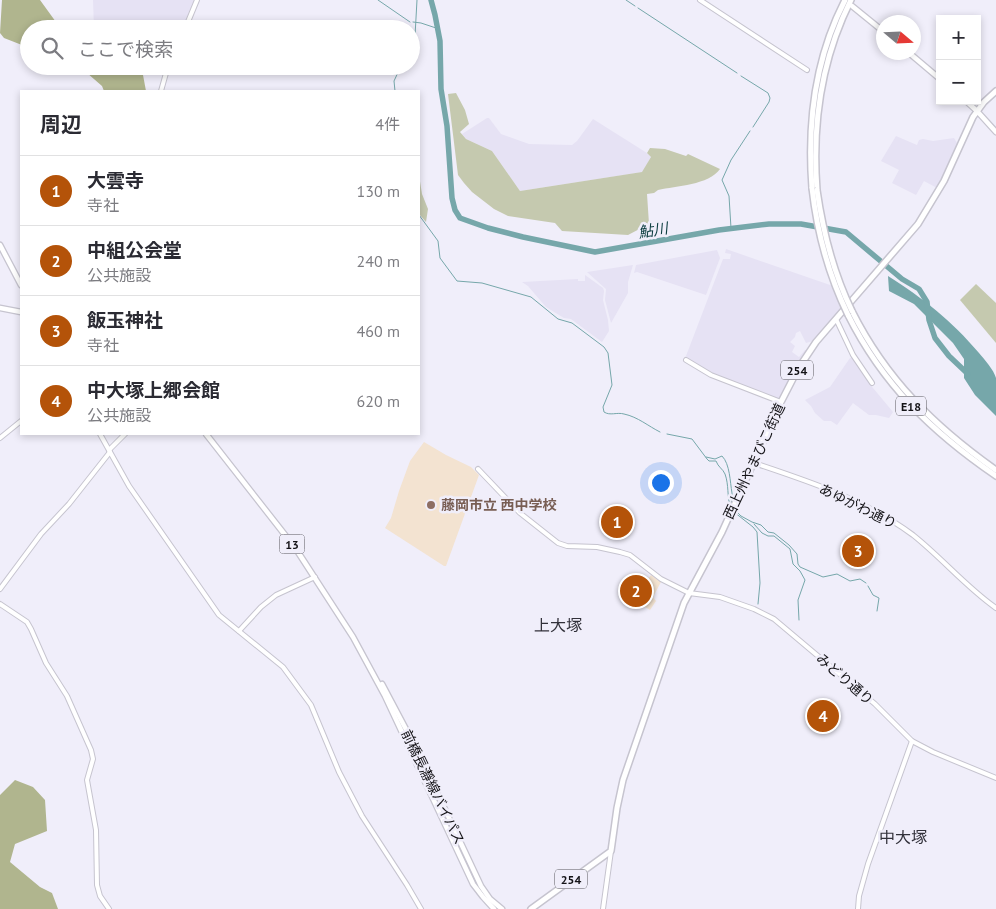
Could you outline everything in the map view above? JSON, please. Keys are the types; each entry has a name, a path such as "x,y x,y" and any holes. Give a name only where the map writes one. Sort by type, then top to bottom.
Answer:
{"highway":[{"name":"E18","path":"845,0 826,46 816,88 811,132 815,189 828,249 850,313 877,364 908,404 945,438 996,476"},
{"name":"E18","path":"815,189 815,147 821,90 833,42 852,3"},
{"name":"西上州やまびこ街道","path":"611,850 623,780 674,630 689,593 722,532 781,402 806,356 927,211 977,111 996,91"},
{"name":"E18","path":"850,313 881,361 912,400 949,435 996,470"},
{"name":"254","path":"531,909 611,850"}],"main road":[{"path":"852,3 876,25"},
{"path":"917,60 936,76"},
{"path":"970,105 996,132"},
{"path":"0,245 20,283"},
{"path":"0,308 20,312"},
{"name":"前橋長瀞線バイパス","path":"207,435 287,536 368,662 393,703 481,886 502,909"},
{"name":"前橋長瀞線バイパス","path":"368,662 425,779 473,884 494,909"}],"street":[{"path":"189,20 197,0"},
{"path":"700,0 807,70"},
{"path":"161,90 165,75"},
{"path":"836,319 853,355 872,383"},
{"path":"686,360 711,375 781,402"},
{"path":"0,438 20,422"},
{"path":"101,435 129,486 219,615 283,667 311,705 339,772 362,816 421,909"},
{"path":"0,589 41,534 69,504 123,435"},
{"name":"あゆがわ通り","path":"754,463 851,500 890,520 929,548 972,589 996,608"},
{"name":"みどり通り","path":"478,469 520,513 555,542 567,546 602,548 630,555 661,579 689,593 720,597 754,609 777,621 868,698 912,741 933,752 996,778"},
{"path":"239,631 262,606 276,595 314,577"},
{"path":"0,604 27,622 46,663 66,696 91,750 93,759 87,780 96,830 96,885 100,896 109,909"},
{"path":"858,909 859,896 868,864 912,741"},
{"path":"603,909 611,850"}],"shaded area":[{"path":"2,0 40,0 54,20 20,20 20,44 4,38 0,33"},
{"path":"93,0 194,0 186,20 94,20"},
{"path":"89,75 143,75 146,90 104,90 102,86"},
{"path":"456,93 465,110 469,124 460,132 466,139 492,151 520,191 642,172 651,157 647,153 650,148 665,149 686,156 688,154 720,169 700,182 647,194 649,224 628,235 562,231 555,223 508,216 494,209 472,192 458,175 448,94"},
{"path":"489,118 501,134 529,144 572,145 593,119 651,157 643,172 520,191 492,151 466,139 462,134"},
{"path":"896,136 917,145 919,140 923,139 933,141 954,138 957,143 937,188 924,181 916,195 892,183 899,170 881,161"},
{"path":"420,181 422,194 428,209 426,222 420,215"},
{"path":"726,249 833,286 842,307 813,341 806,343 800,331 796,333 790,342 795,346 792,352 799,357 807,350 778,400 710,372 686,356 723,259 730,259 731,254 725,253"},
{"path":"717,250 720,258 706,295 637,272 634,273 636,265"},
{"path":"633,265 628,282 628,293 611,323 605,300 606,289 587,272"},
{"path":"585,275 603,288 604,291 603,300 609,331 602,342 571,319 564,318 546,307 528,286 522,282 578,279 578,281 585,281"},
{"path":"888,276 947,320 969,341 989,365 996,378 996,416 975,395 964,378 964,359 953,343 914,304 889,291"},
{"path":"976,284 996,303 996,343 960,300"},
{"path":"850,358 852,358 868,382 893,412 889,418 869,415 853,403 837,425 831,421 824,421 805,400 830,387"},
{"name":"藤岡市立 西中学校","path":"424,442 471,467 479,475 446,566 385,528 391,518 410,461"},
{"path":"651,575 661,582 653,597 656,601 650,610 637,602 645,583"},
{"path":"15,780 33,787 45,800 47,831 15,844 10,862 40,887 52,893 58,909 0,909 0,795"}],"waterway":[{"path":"378,0 407,20"},
{"path":"416,20 417,0"},
{"name":"鮎川","path":"431,0 440,41 441,89 447,126 452,198 455,210 460,218 523,237 595,252 719,230 769,224 801,224 846,232 902,279 919,289 927,302 929,320 935,338 949,356 968,374"},
{"path":"626,0 635,6"},
{"path":"638,8 737,73"},
{"path":"420,23 436,28"},
{"path":"395,90 394,81 397,75"},
{"path":"741,76 768,93 770,98 753,127"},
{"path":"731,228 729,196 722,180 731,160 750,131"},
{"path":"420,216 438,241 440,258 457,281 482,283 531,297 558,319 572,323 604,347 608,353 612,385 603,407 604,412 629,415 660,432"},
{"path":"667,434 692,439 709,461 716,461 725,474 730,506"},
{"path":"706,457 715,459 722,456 725,459 732,494 731,505"},
{"path":"735,510 741,516 761,525 768,532 774,533 789,545 797,554 800,567 823,577 837,574 850,581 860,579 866,583"},
{"path":"734,512 757,532 760,583 758,604"},
{"path":"754,524 762,533 774,536 790,549 793,564 805,580 798,600 799,620"},
{"path":"868,586 873,595 879,598 877,611"}],"place":[{"name":"藤岡市立 西中学校","path":"431,505"},
{"name":"大雲寺","path":"617,522"},
{"name":"飯玉神社","path":"858,551"},
{"name":"中組公会堂","path":"636,591"},
{"name":"中大塚上郷会館","path":"823,716"}],"district":[{"name":"上大塚","path":"558,625"},
{"name":"中大塚","path":"903,837"}]}
